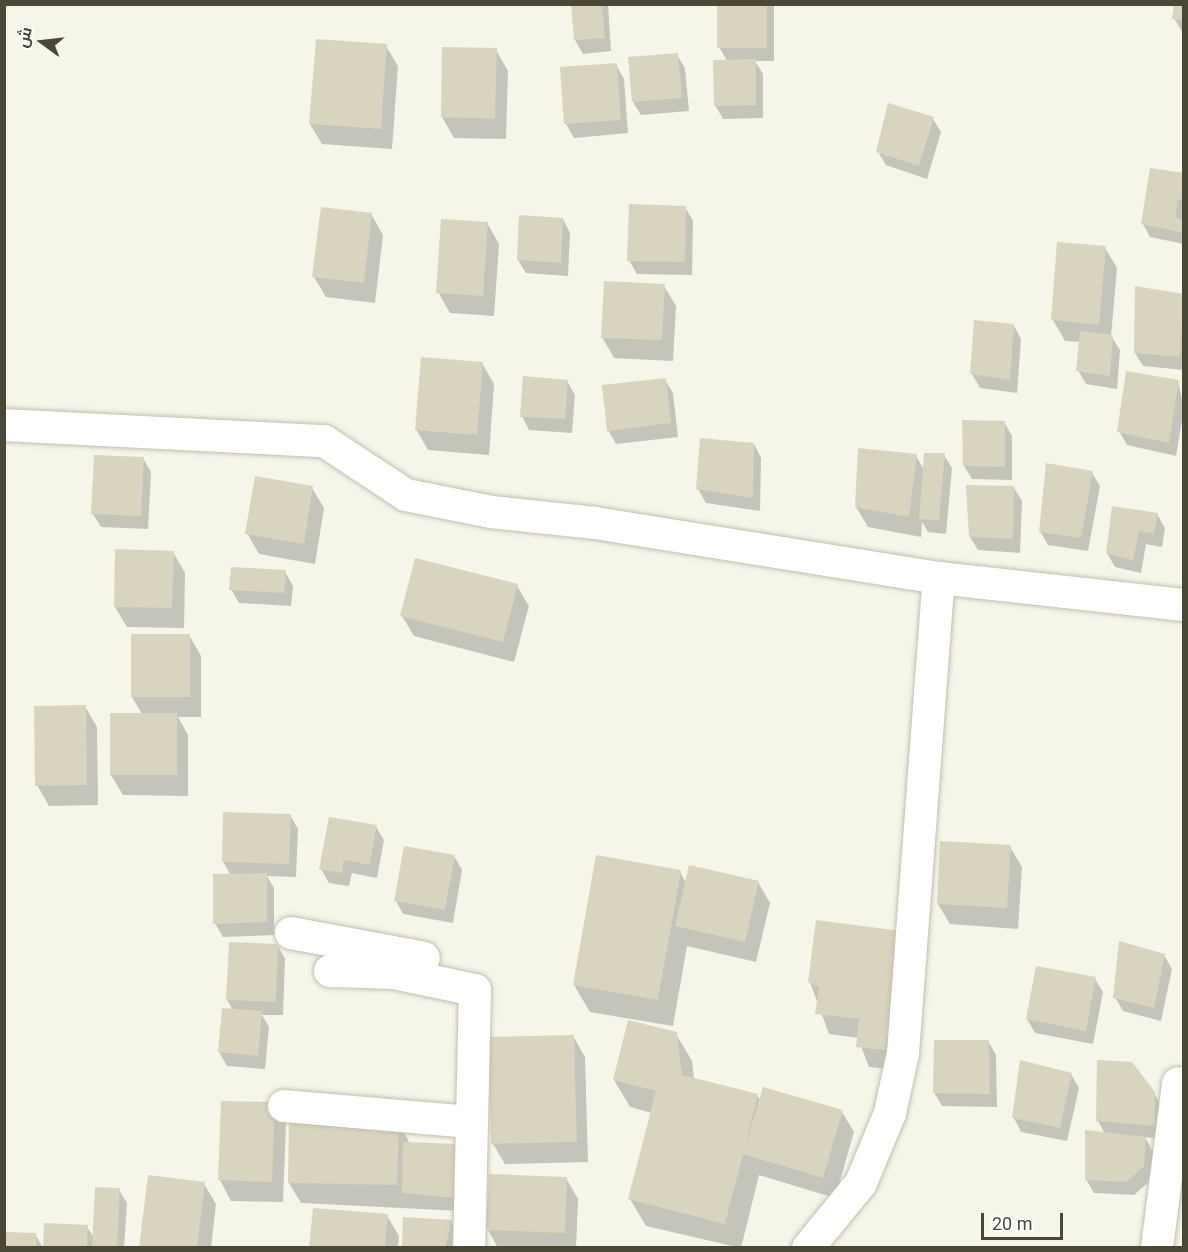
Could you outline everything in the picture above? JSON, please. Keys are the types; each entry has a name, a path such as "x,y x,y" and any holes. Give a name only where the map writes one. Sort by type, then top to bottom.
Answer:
{"street":[{"path":"4,425 324,441 406,495 939,578 1184,605"},
{"path":"808,1247 861,1183 890,1113 903,1053 939,578"},
{"path":"291,933 460,964 474,973 469,1122 469,1248"},
{"path":"330,971 394,973 475,990"},
{"path":"1157,1248 1178,1083"},
{"path":"284,1106 469,1122"}],"building":[{"path":"571,4 602,4 605,38 574,40"},
{"path":"717,4 767,4 767,48 717,48"},
{"path":"1174,4 1184,4 1184,20 1172,19"},
{"path":"316,39 387,44 381,129 309,124"},
{"path":"442,47 497,48 495,119 441,117"},
{"path":"678,53 682,98 632,102 628,57"},
{"path":"756,59 756,105 714,106 713,60"},
{"path":"617,63 621,120 564,124 560,67"},
{"path":"888,103 934,117 919,166 876,152"},
{"path":"1150,168 1184,173 1184,200 1178,199 1175,217 1184,220 1184,233 1141,224"},
{"path":"629,204 686,206 685,262 627,261"},
{"path":"321,207 372,213 364,283 312,277"},
{"path":"519,215 563,218 561,263 517,260"},
{"path":"441,219 488,222 483,296 436,293"},
{"path":"1057,242 1106,246 1099,325 1051,320"},
{"path":"604,281 665,284 662,340 601,338"},
{"path":"1135,286 1184,294 1180,357 1134,353"},
{"path":"974,320 1014,324 1010,380 970,374"},
{"path":"1080,331 1113,335 1110,376 1076,371"},
{"path":"421,357 483,362 477,435 415,430"},
{"path":"1126,371 1179,380 1169,443 1117,432"},
{"path":"523,376 568,380 565,419 520,417"},
{"path":"666,378 671,423 607,431 602,385"},
{"path":"962,420 1005,421 1005,467 963,466"},
{"path":"700,438 754,443 753,498 696,489"},
{"path":"858,448 917,454 909,517 855,507"},
{"path":"924,453 945,453 939,521 919,519"},
{"path":"94,455 144,457 141,516 91,514"},
{"path":"1046,463 1093,471 1081,538 1039,532"},
{"path":"255,476 313,486 304,544 245,534"},
{"path":"966,485 1014,486 1013,539 969,537"},
{"path":"1112,506 1158,513 1154,534 1139,531 1133,560 1106,553"},
{"path":"115,549 174,551 172,608 114,607"},
{"path":"415,558 518,584 503,642 400,616"},
{"path":"231,567 286,570 284,593 229,590"},
{"path":"131,634 190,634 190,697 131,697"},
{"path":"86,705 87,785 35,786 34,706"},
{"path":"110,713 177,713 177,775 110,775"},
{"path":"223,812 291,814 289,864 222,862"},
{"path":"329,817 377,825 370,865 344,860 342,873 319,869"},
{"path":"940,841 1011,845 1007,908 937,904"},
{"path":"404,846 455,855 445,910 394,901"},
{"path":"596,855 681,870 658,1000 573,985"},
{"path":"689,865 759,881 745,942 675,926"},
{"path":"267,873 267,922 213,924 213,874"},
{"path":"816,920 901,931 886,1050 856,1047 859,1019 815,1014 819,987 808,982"},
{"path":"1119,941 1165,954 1154,1008 1113,998"},
{"path":"229,942 278,944 276,1002 226,1000"},
{"path":"1036,966 1096,977 1086,1031 1026,1019"},
{"path":"222,1008 262,1011 258,1056 218,1052"},
{"path":"628,1020 677,1032 682,1075 758,1094 744,1151 763,1087 843,1110 823,1178 743,1154 725,1224 628,1199 656,1091 613,1080"},
{"path":"574,1035 577,1142 491,1144 488,1037"},
{"path":"934,1040 989,1040 990,1094 933,1093"},
{"path":"1020,1060 1072,1073 1060,1128 1012,1118"},
{"path":"1097,1060 1132,1062 1155,1092 1155,1126 1096,1121"},
{"path":"221,1101 275,1102 272,1182 218,1180"},
{"path":"289,1117 399,1118 397,1185 288,1183"},
{"path":"1085,1130 1146,1137 1144,1166 1126,1182 1085,1180"},
{"path":"403,1142 460,1144 454,1198 402,1193"},
{"path":"489,1174 567,1177 565,1233 486,1230"},
{"path":"148,1175 205,1182 197,1248 139,1248"},
{"path":"95,1187 120,1188 117,1248 92,1247"},
{"path":"313,1208 388,1214 385,1248 309,1248"},
{"path":"403,1217 452,1220 445,1248 402,1248"},
{"path":"44,1223 88,1225 87,1248 43,1248"},
{"path":"6,1232 36,1233 36,1248 5,1248"}]}
